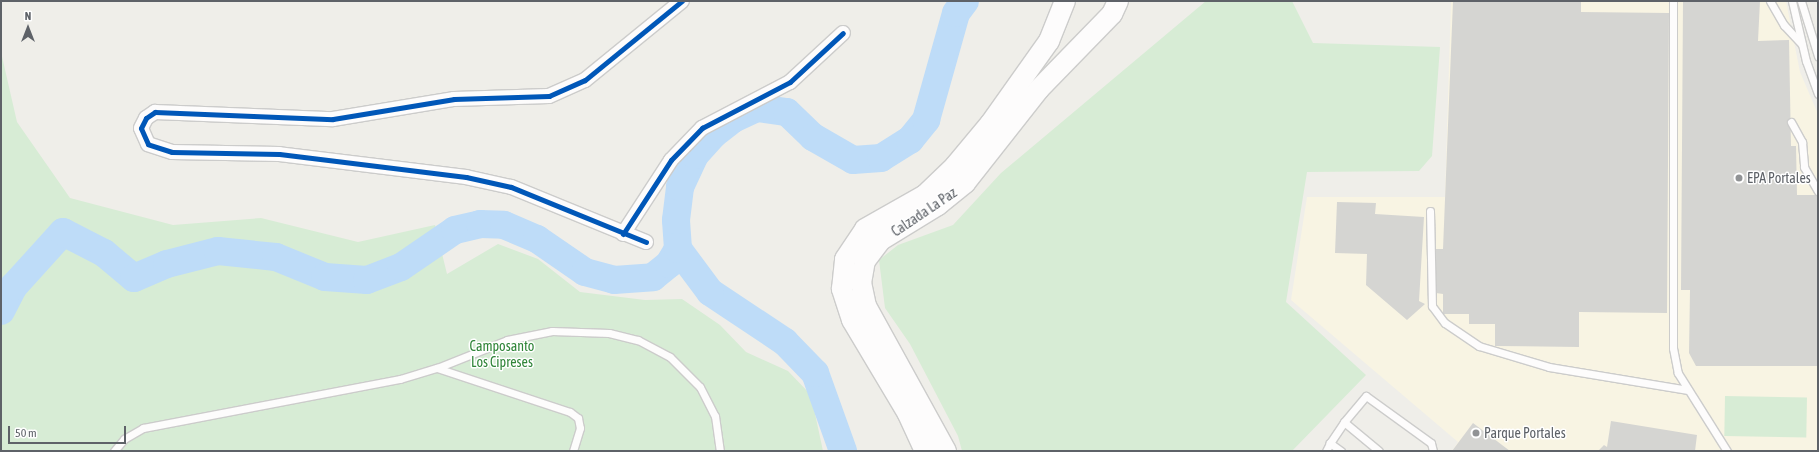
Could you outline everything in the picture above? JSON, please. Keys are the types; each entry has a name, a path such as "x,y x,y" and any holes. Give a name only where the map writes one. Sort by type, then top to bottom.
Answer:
{"main road":[{"name":"Calzada La Paz","path":"925,451 908,414 852,320 842,288 844,259 865,229 925,195 955,166 990,124 1048,41 1065,1"},
{"name":"Calzada La Paz","path":"946,451 866,306 861,282 864,261 881,240 938,205 965,184 1039,89 1116,2"}],"street":[{"path":"646,242 511,187 466,177 279,154 172,152 148,144 141,128 146,118 155,112 333,119 454,98 549,96 585,80 682,1"},
{"path":"624,234 671,160 702,128 790,82 843,33"}],"lane":[{"path":"1673,1 1673,348 1678,373 1728,451"},
{"path":"1770,1 1784,25 1802,44"},
{"path":"1792,1 1802,44 1818,94"},
{"path":"1801,1 1818,56"},
{"path":"1791,122 1802,142 1804,167 1818,191"},
{"path":"1430,211 1432,306 1445,323 1479,346 1549,367 1688,390"},
{"path":"114,451 124,439 143,428 278,405 437,368 507,340 552,331 609,333 638,340 670,356 700,387 715,416 720,451"},
{"path":"437,368 570,412 578,418 580,428 573,451"},
{"path":"1326,451 1330,442 1344,422 1366,396 1431,442 1433,451"},
{"path":"1344,422 1379,451"},
{"path":"1330,442 1340,451"}],"shaded area":[{"path":"1451,1 1786,1 1800,72 1818,114 1818,451 1452,451 1458,442 1291,300 1307,197 1445,197"}],"green space":[{"path":"1206,1 1292,1 1313,43 1440,47 1432,156 1419,171 1307,172 1286,302 1366,375 1292,451 962,451 958,436 910,344 885,308 879,260 898,245 953,225 1001,173"},
{"name":"Camposanto Los Cipreses","path":"1,52 17,122 70,198 173,225 261,218 358,242 435,225 447,274 498,244 538,259 580,292 645,300 682,299 720,325 746,352 788,371 811,395 823,451 1,451"},
{"path":"1725,396 1807,397 1806,437 1724,436"}],"building":[{"path":"1453,1 1581,1 1581,12 1669,13 1667,313 1579,312 1579,347 1495,346 1495,324 1469,324 1469,314 1443,314 1443,294 1436,293 1436,249 1443,249"},
{"name":"EPA Portales","path":"1683,1 1760,1 1758,41 1789,40 1791,146 1796,146 1797,195 1818,195 1818,366 1696,366 1689,353 1690,290 1681,290"},
{"path":"1337,202 1376,203 1375,214 1424,217 1419,301 1425,304 1407,320 1366,285 1367,254 1335,253"},
{"path":"1611,421 1697,435 1695,451 1598,451 1604,445 1607,447"},
{"name":"Parque Portales","path":"1473,423 1510,451 1452,451"}],"waterway":[{"path":"843,451 815,373 785,342 710,292 678,249 676,220 680,187 695,155 714,134 733,119 757,108 787,112 813,137 853,160 881,158 910,140 926,120 956,13 965,1"},
{"path":"1,311 14,286 63,232 104,253 134,278 167,264 218,251 276,257 325,277 367,280 401,267 455,230 480,224 504,225 537,239 585,272 614,280 653,277 669,264 678,249"}],"cycle path":[{"path":"646,242 511,187 466,177 279,154 172,152 148,144 141,128 146,118 155,112 333,119 454,99 549,96 585,80 682,1"},
{"path":"623,234 671,160 702,128 790,82 843,33"}],"place":[{"name":"EPA Portales","path":"1739,178"},
{"name":"Parque Portales","path":"1476,433"}]}
